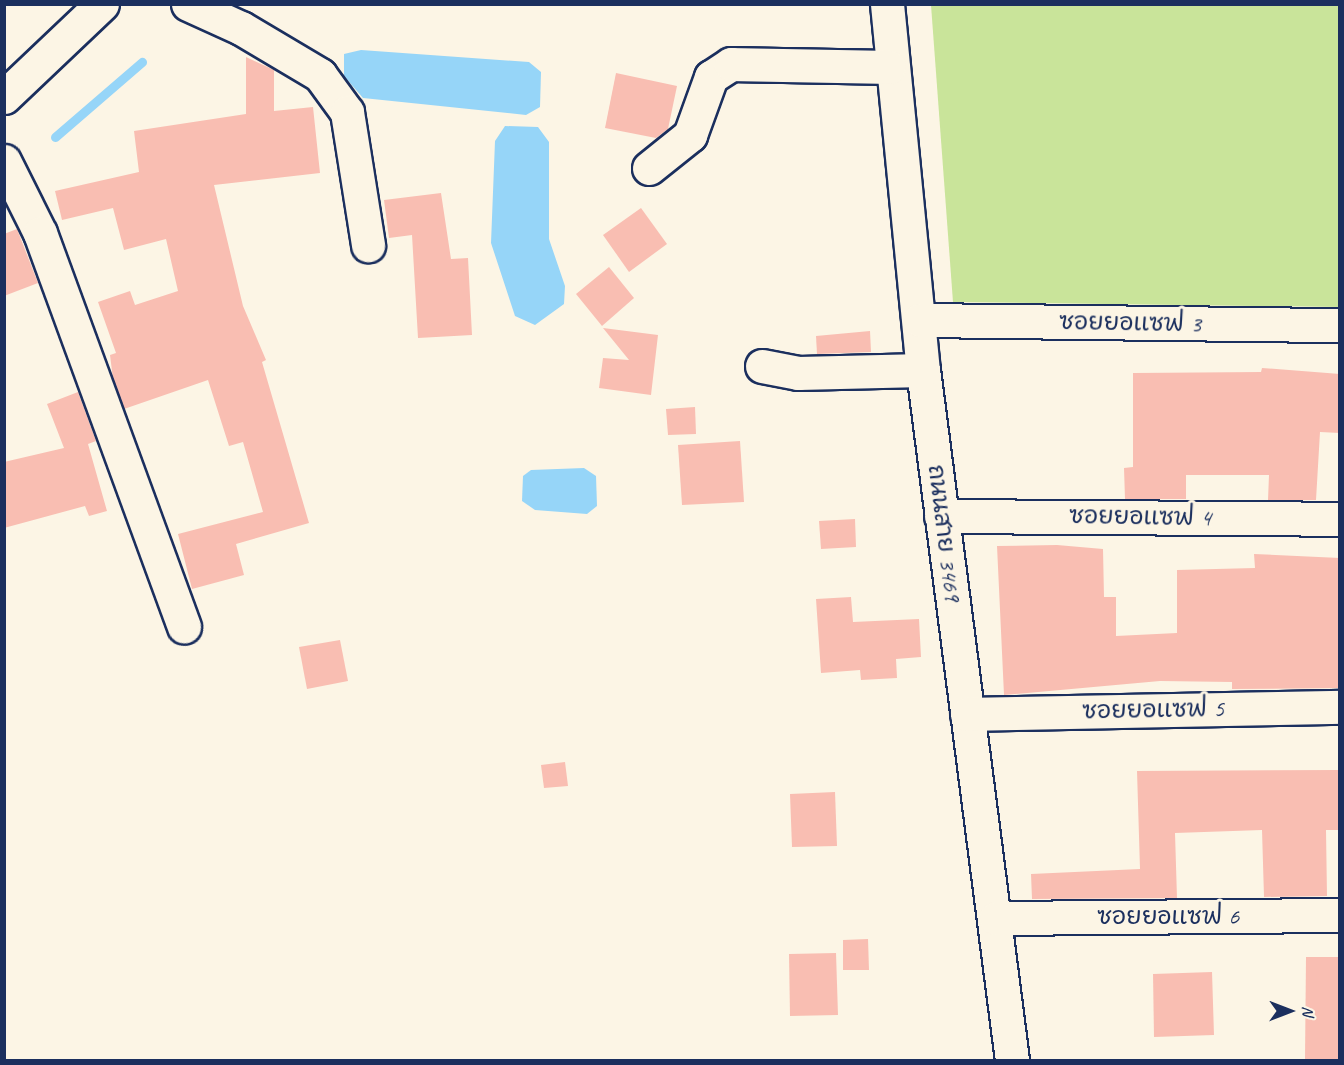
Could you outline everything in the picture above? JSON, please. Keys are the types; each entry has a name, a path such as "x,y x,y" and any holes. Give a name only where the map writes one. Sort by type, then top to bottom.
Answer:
{"street":[{"path":"4,98 102,4"},
{"path":"188,4 241,28 320,75 347,112 368,245"},
{"name":"ถนนสาย 3469","path":"887,4 889,67 920,320 923,370 967,714 996,918 1012,1060"},
{"path":"649,168 690,135 711,77 731,64 889,67"},
{"path":"4,161 40,233 184,627"},
{"name":"ซอยยอแซฟ 3","path":"920,320 1340,325"},
{"path":"762,366 798,373 923,370"},
{"name":"ซอยยอแซฟ 4","path":"941,516 1340,519"},
{"name":"ซอยยอแซฟ 5","path":"967,714 1340,707"},
{"name":"ซอยยอแซฟ 6","path":"996,918 1340,915"}],"green space":[{"path":"931,5 1339,5 1339,307 953,302"}],"water":[{"path":"361,50 529,62 541,72 540,107 526,115 363,98 344,76 344,54"},
{"path":"505,126 538,127 549,142 549,239 565,286 564,304 535,325 515,316 491,243 495,141"},
{"path":"584,468 596,476 597,506 587,514 535,510 522,501 523,476 531,470"}],"building":[{"path":"246,57 274,70 274,111 313,107 320,173 214,185 243,306 266,360 262,362 309,523 236,544 244,575 192,589 178,534 263,512 243,442 229,446 208,380 124,409 113,379 110,355 116,353 98,302 130,291 135,305 178,291 166,239 124,250 113,208 62,220 55,191 139,172 134,131 246,114"},
{"path":"616,73 677,86 668,129 656,138 605,128"},
{"path":"441,193 451,259 468,258 472,335 418,338 412,235 389,238 384,200"},
{"path":"641,208 667,244 629,272 603,235"},
{"path":"17,229 38,283 4,296 4,234"},
{"path":"609,267 634,298 602,326 576,294"},
{"path":"603,328 658,335 651,395 599,388 603,358 629,360"},
{"path":"870,331 871,352 817,354 816,336"},
{"path":"1262,368 1340,374 1340,433 1320,432 1316,500 1268,500 1269,475 1186,475 1186,499 1125,499 1124,468 1133,467 1133,373 1261,372"},
{"path":"78,392 96,441 88,444 107,511 89,516 85,506 4,528 4,462 64,448 47,404"},
{"path":"695,407 696,434 668,435 666,409"},
{"path":"740,441 744,502 682,505 678,445"},
{"path":"855,519 856,547 821,549 819,521"},
{"path":"1057,545 1103,549 1104,597 1116,597 1116,636 1177,633 1177,570 1255,568 1254,554 1340,558 1340,688 1232,689 1232,682 1160,681 1004,695 997,546"},
{"path":"851,597 853,622 919,619 921,657 896,659 897,678 861,680 860,670 821,673 816,599"},
{"path":"340,640 348,681 307,689 299,647"},
{"path":"565,762 568,786 544,788 541,765"},
{"path":"1340,770 1340,830 1326,830 1327,896 1264,897 1262,830 1175,833 1177,898 1032,899 1031,874 1140,869 1137,771"},
{"path":"835,792 837,846 792,847 790,794"},
{"path":"868,939 869,970 843,970 843,940"},
{"path":"836,953 838,1015 790,1016 789,954"},
{"path":"1306,957 1340,957 1340,1060 1305,1060"},
{"path":"1212,972 1214,1035 1154,1037 1153,974"}],"waterway":[{"path":"55,137 142,62"}]}
